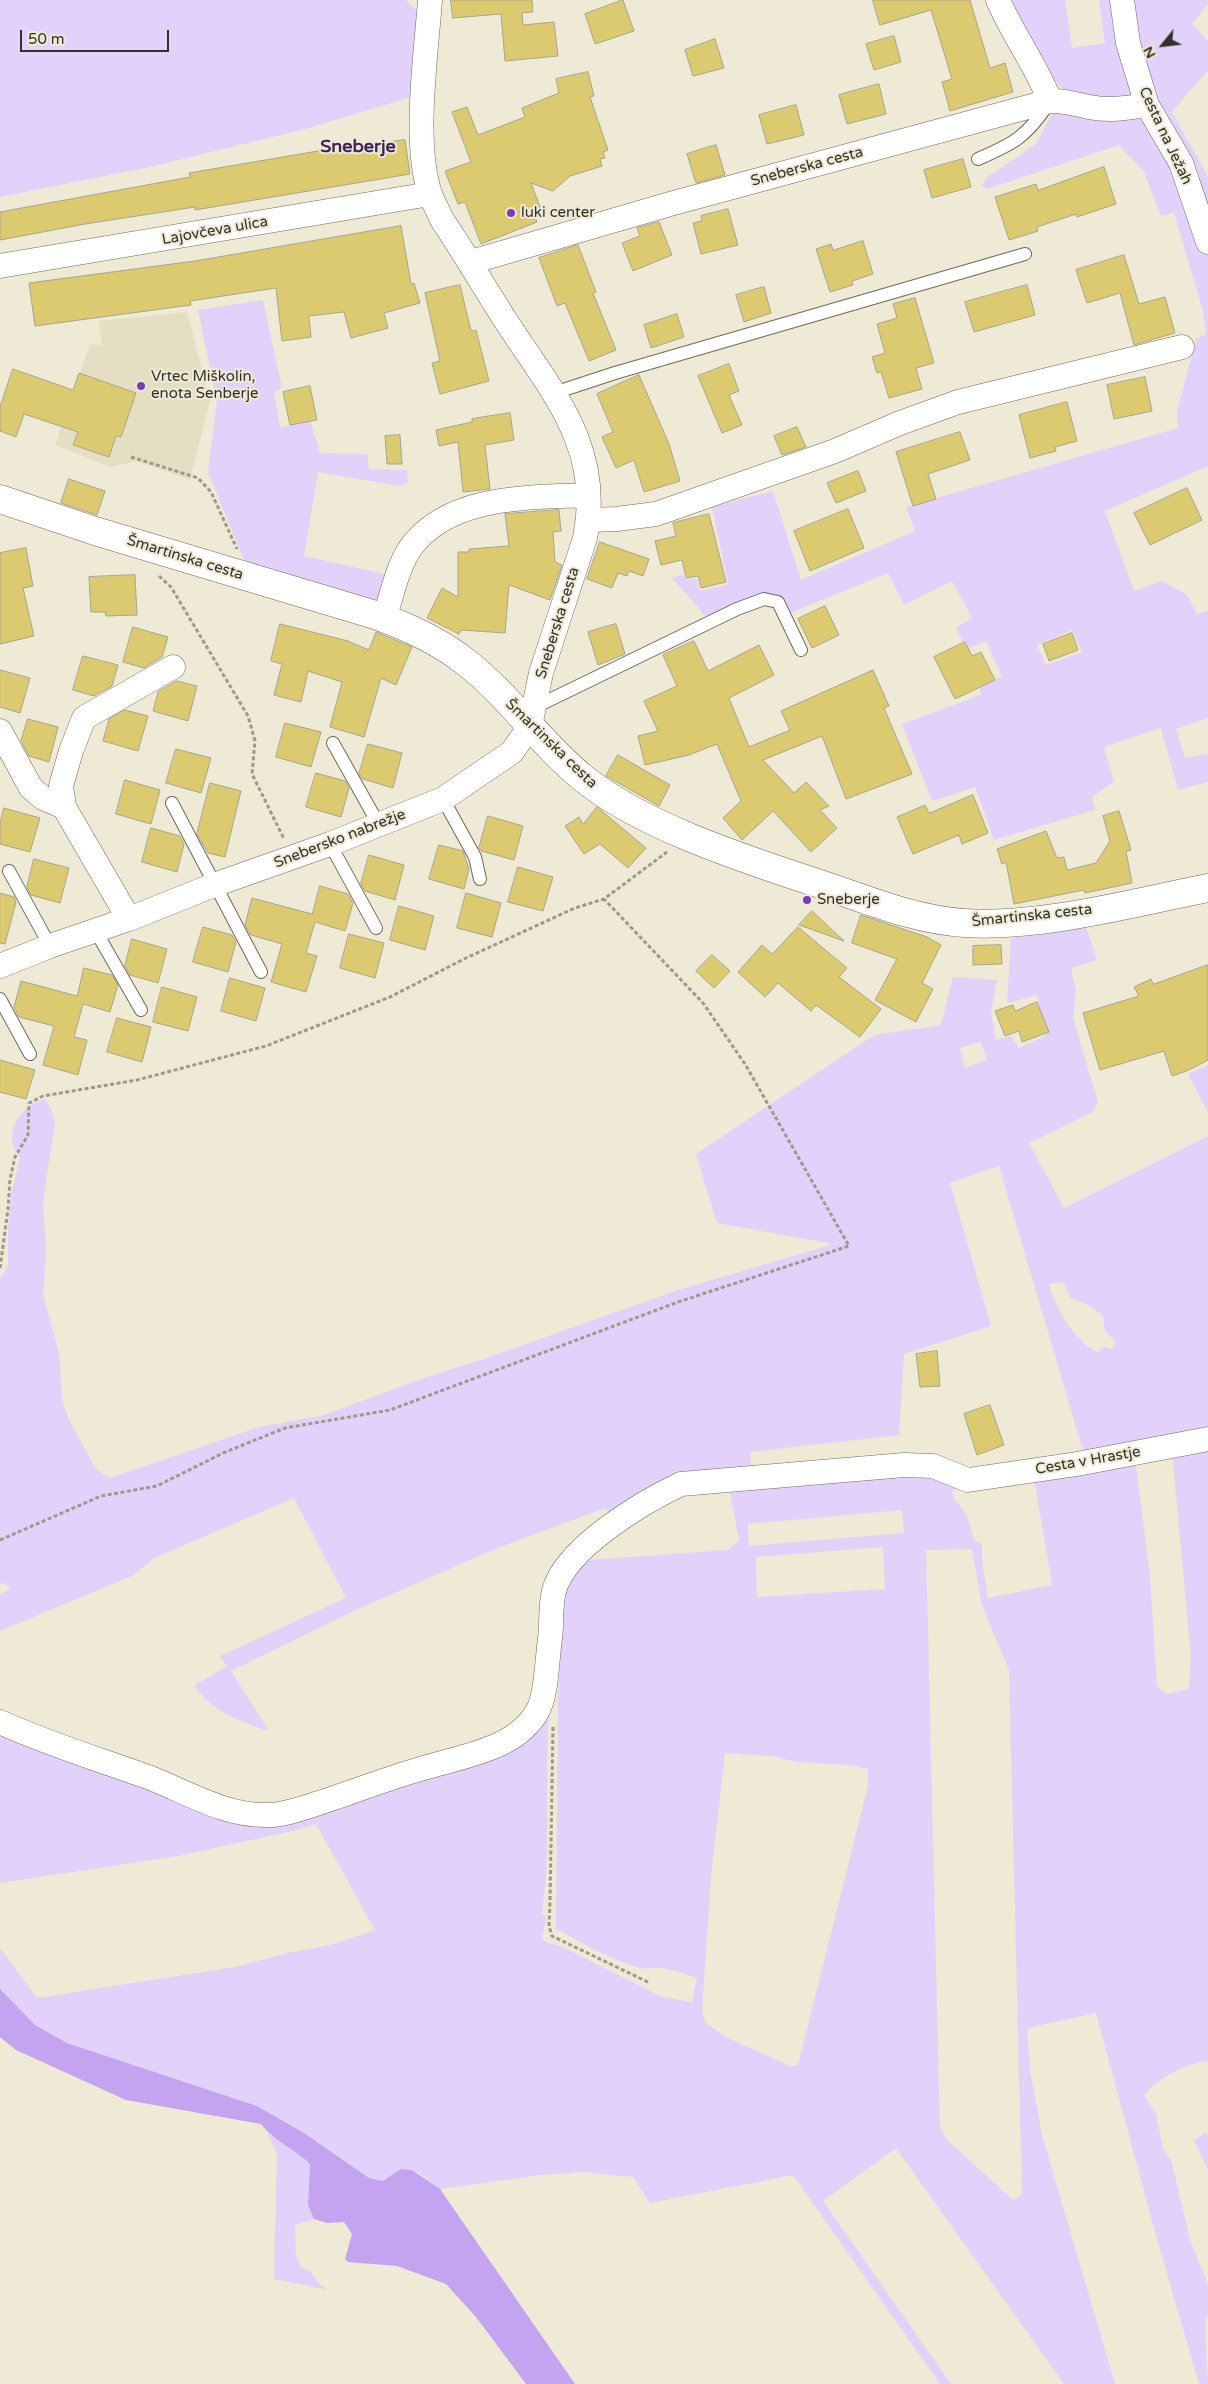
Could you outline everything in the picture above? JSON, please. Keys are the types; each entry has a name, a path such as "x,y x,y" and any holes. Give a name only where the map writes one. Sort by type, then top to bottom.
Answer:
{"main road":[{"name":"Šmartinska cesta","path":"0,499 95,531 384,618 419,632 468,664 532,717 582,778 623,805 687,836 915,916 964,923 1045,918 1208,888"}],"street":[{"name":"Sneberska cesta","path":"430,0 424,82 422,155 430,194 441,218 471,262 575,429 588,474 589,520 541,673 532,717"},
{"path":"998,0 1011,30 1042,79 1050,101"},
{"name":"Cesta na Ježah","path":"1122,0 1128,43 1147,105 1181,163 1208,242"},
{"name":"Sneberska cesta","path":"471,262 670,204 1050,101 1064,100 1089,107 1114,110 1147,105"},
{"name":"Lajovčeva ulica","path":"0,266 430,194"},
{"path":"589,520 617,519 656,514 835,451 900,423 958,402 1182,347"},
{"path":"384,618 402,564 411,548 424,533 442,521 473,506 493,502 588,495"},
{"path":"130,919 64,807 61,786 71,751 84,718 173,667"},
{"name":"Snebersko nabrežje","path":"0,966 50,946 130,919 214,885 330,844 444,799 512,752 532,717"},
{"path":"0,731 31,788 43,798 64,807"},
{"name":"Cesta v Hrastje","path":"0,1722 27,1734 150,1778 215,1806 268,1815 296,1810 358,1791 410,1771 494,1746 526,1729 540,1707 554,1591 565,1566 579,1551 657,1496 681,1484 904,1465 933,1466 968,1480 1077,1464 1208,1438"}],"lane":[{"path":"978,159 1011,145 1032,128 1050,101"},
{"path":"554,393 614,373 1025,254"},
{"path":"532,717 736,608 764,599 778,602 801,650"},
{"path":"333,743 379,825"},
{"path":"444,799 475,857 480,879"},
{"path":"172,803 261,972"},
{"path":"330,844 376,928"},
{"path":"9,871 50,946"},
{"path":"95,930 141,1010"},
{"path":"0,999 30,1054"}],"path":[{"path":"130,457 198,478 211,492 249,578"},
{"path":"155,572 171,587 248,716 255,741 252,774 293,857"},
{"path":"0,1268 10,1179 15,1157 28,1135 29,1103 43,1096 137,1080 266,1046 390,997 466,958 575,908 604,899 687,836"},
{"path":"0,1540 101,1496 157,1486 223,1453 285,1428 390,1410 678,1302 849,1246 745,1064 703,1003 604,899"},
{"path":"553,1724 550,1902 552,1936 650,1983"}],"shaded area":[{"path":"0,0 406,0 422,16 411,97 309,128 150,167 0,197"},
{"path":"1006,0 1065,0 1072,48 1105,43 1099,0 1115,0 1134,96 1126,100 1070,97 1044,69"},
{"path":"1126,0 1208,0 1208,4 1192,24 1208,41 1208,70 1172,112 1208,177 1208,205 1159,112"},
{"path":"1065,109 1144,116 1208,235 1208,466 1105,511 1134,591 1162,581 1187,595 1197,614 1208,611 1208,718 1176,729 1185,758 1208,754 1208,782 1178,790 1161,728 1104,747 1114,781 1092,797 1095,810 994,840 975,787 932,801 902,724 981,695 980,688 1002,676 986,641 966,649 956,628 972,618 952,581 904,605 888,573 790,613 779,600 706,617 672,578 683,575 686,580 696,578 700,591 728,584 712,507 773,491 801,580 915,531 906,507 1178,428 1177,412 1196,339 1206,334 1203,311 1174,213 1161,216 1144,172 1119,145 987,189 982,185 986,178 1036,144 1052,114","holes":["1072,630 1082,652 1046,665 1037,645"]},
{"path":"263,300 282,388 274,392 280,427 310,421 320,453 367,454 369,469 407,470 408,482 401,486 318,472 304,556 389,575 381,602 274,570 246,565 208,472 217,401 198,310"},
{"name":"Vrtec Miškolin, enota Senberje","path":"187,312 210,401 190,480 138,461 110,467 55,445 90,344 102,346 99,321"},
{"path":"1086,926 1097,960 1071,968 1076,991 1073,1018 1098,1102 1093,1112 1029,1143 1064,1208 1208,1136 1208,1431 1085,1457 999,1166 950,1183 991,1326 904,1354 899,1435 750,1452 752,1474 614,1518 605,1508 495,1549 358,1609 231,1671 269,1731 238,1720 217,1708 200,1694 195,1685 227,1666 220,1656 346,1598 294,1498 154,1558 134,1575 0,1631 0,1595 10,1588 4,1583 0,1584 0,1279 8,1266 8,1227 11,1196 20,1157 12,1140 13,1131 16,1122 27,1108 45,1099 51,1109 55,1123 43,1201 46,1254 43,1294 59,1353 62,1398 68,1418 96,1469 110,1478 259,1427 324,1415 424,1378 481,1360 678,1290 834,1244 717,1223 696,1154 874,1035 941,1025 953,977 997,980 991,1012 996,1040 1011,1036 1019,1048 1045,1036 1037,995 1007,1003 1011,938","holes":["981,1042 987,1060 965,1068 960,1048","1063,1282 1071,1298 1090,1306 1103,1316 1105,1331 1116,1342 1112,1349 1104,1347 1097,1352 1073,1332 1061,1313 1049,1284"]},
{"path":"1208,1065 1208,1112 1188,1074"},
{"path":"1208,1445 1208,2061 1190,2065 1173,2072 1150,2088 1144,2095 1156,2113 1163,2149 1172,2163 1190,2240 1208,2284 1208,2312 1205,2323 1208,2384 1199,2384 1154,2228 1096,2013 1027,2028 1030,2070 1042,2135 1115,2384 1064,2384 896,2148 823,2201 951,2384 940,2384 793,2175 650,2203 633,2177 583,2172 540,2175 440,2189 418,2173 407,2170 383,2181 369,2178 304,2133 257,2106 67,2043 35,2025 0,1989 0,1948 37,1998 235,1967 288,1953 334,1944 375,1930 316,1824 297,1830 178,1856 0,1883 0,1728 237,1816 390,1782 549,1711 547,1863 542,1913 546,1918 542,1939 548,1943 563,1947 662,1997 692,2002 697,1978 669,1969 643,1969 629,1965 597,1951 556,1929 558,1698 565,1589 575,1561 728,1550 739,1540 729,1487 925,1472 959,1488 952,1491 954,1499 966,1513 974,1540 982,1544 982,1562 988,1598 1052,1585 1034,1478 1135,1458 1150,1577 1157,1686 1166,1694 1189,1689 1191,1657 1172,1451","holes":["902,1510 904,1533 749,1546 748,1524","883,1547 885,1589 757,1597 756,1557","972,1549 982,1605 1009,1670 1022,2195 1013,2200 948,2141 940,2128 926,1550","725,1753 773,1756 796,1762 849,1765 868,1769 868,1786 798,2065 790,2066 726,2037 706,2023 702,2012 711,1876"]},
{"path":"0,1989 35,2025 67,2043 257,2106 304,2133 369,2178 383,2181 401,2169 412,2170 440,2189 575,2384 526,2384 476,2317 446,2284 397,2266 348,2262 345,2259 352,2234 344,2222 327,2223 314,2219 308,2205 310,2164 272,2135 261,2124 126,2100 16,2050 0,2037"},
{"path":"267,2132 299,2153 310,2164 308,2205 314,2219 295,2225 296,2256 301,2267 311,2272 318,2283 328,2290 274,2279 277,2155"},
{"path":"1206,2133 1208,2137 1208,2170 1194,2140"}],"building":[{"path":"451,0 532,0 533,12 522,13 523,25 554,22 558,56 505,61 501,14 453,18"},
{"path":"623,0 634,31 595,44 585,14"},
{"path":"873,0 970,0 990,68 1005,63 1013,92 950,111 942,82 952,79 931,10 880,25"},
{"path":"894,36 901,62 874,70 866,44"},
{"path":"715,39 724,68 693,76 685,50"},
{"path":"588,72 594,96 590,97 608,150 603,152 605,158 600,159 602,166 570,176 553,191 531,183 540,207 532,209 537,222 481,244 465,202 458,204 445,171 471,162 452,112 467,107 478,135 525,117 522,108 559,93 556,79"},
{"path":"879,84 886,114 847,124 839,95"},
{"path":"796,105 804,135 767,144 759,115"},
{"path":"405,140 410,174 195,210 195,207 85,224 0,240 0,212 190,177 189,173 318,151"},
{"path":"716,145 725,175 696,183 687,154"},
{"path":"963,159 971,187 932,198 924,170"},
{"path":"1104,167 1116,204 1077,217 1076,214 1037,227 1038,231 1009,240 995,197 1036,184 1038,190"},
{"path":"728,209 738,245 701,254 693,223 702,221 701,216"},
{"path":"659,222 672,255 633,271 622,243 640,236 637,228"},
{"path":"401,226 411,284 414,283 420,303 384,313 388,328 351,338 344,312 309,316 311,337 282,341 276,288 190,301 191,305 35,326 29,283 195,261"},
{"path":"863,241 873,274 852,281 853,285 830,292 816,249 831,244 833,250"},
{"path":"578,245 596,292 593,293 616,350 589,361 565,303 557,306 539,258"},
{"path":"1124,255 1139,304 1165,297 1175,333 1134,345 1120,293 1087,303 1076,270"},
{"path":"460,285 471,331 476,330 489,381 440,394 432,363 440,361 425,293"},
{"path":"1027,285 1035,315 974,332 965,302"},
{"path":"764,287 771,313 744,322 736,295"},
{"path":"915,298 934,363 916,368 922,389 889,398 881,372 877,373 872,357 885,353 877,324 897,318 893,304"},
{"path":"677,314 684,337 651,348 644,325"},
{"path":"729,364 739,391 729,395 742,425 722,433 698,376"},
{"path":"13,369 73,390 79,373 136,393 121,437 116,436 109,457 73,445 78,432 24,414 16,437 0,431 0,407"},
{"path":"639,375 669,444 680,481 644,492 634,460 616,468 602,437 613,432 597,394"},
{"path":"1145,377 1152,411 1114,419 1107,385"},
{"path":"310,386 317,420 290,425 283,392"},
{"path":"1067,402 1077,441 1055,447 1056,451 1030,458 1019,415"},
{"path":"510,413 514,440 485,445 490,489 463,492 458,442 439,446 436,430 472,422 472,419"},
{"path":"797,427 806,447 782,455 774,436"},
{"path":"960,432 970,460 928,474 936,499 913,506 896,452"},
{"path":"400,435 402,464 387,464 385,436"},
{"path":"858,471 866,491 836,503 827,483"},
{"path":"69,479 105,491 97,515 61,503"},
{"path":"1187,488 1202,520 1150,545 1134,513"},
{"path":"848,509 864,548 810,571 794,531"},
{"path":"559,510 561,531 553,532 555,562 562,565 550,600 509,585 505,633 461,630 459,634 427,618 442,588 458,597 458,552 469,552 469,549 509,546 505,514"},
{"path":"709,514 726,582 701,588 698,576 686,578 682,560 661,565 655,541 676,536 673,523"},
{"path":"600,542 649,559 643,576 629,571 627,576 618,573 612,588 587,579"},
{"path":"26,548 33,586 23,588 34,636 0,644 0,553"},
{"path":"135,575 137,615 106,616 105,612 91,612 89,577"},
{"path":"825,606 839,635 812,648 798,619"},
{"path":"280,624 348,641 369,650 376,632 412,647 396,685 381,678 364,737 330,727 342,682 308,671 301,702 274,695 282,664 271,661"},
{"path":"616,624 625,654 598,665 588,632"},
{"path":"133,627 168,637 162,657 144,668 123,662"},
{"path":"1072,633 1078,650 1049,661 1043,644"},
{"path":"694,641 708,671 759,645 774,675 729,698 749,747 790,730 781,711 873,670 889,706 884,708 912,774 846,799 822,736 763,760 794,793 806,782 829,806 820,810 837,828 811,852 773,811 742,840 723,818 741,801 717,744 689,755 645,765 638,736 658,731 644,701 677,686 663,655"},
{"path":"965,642 972,656 981,652 995,680 955,699 934,657"},
{"path":"83,656 118,665 112,686 94,696 73,690"},
{"path":"0,670 30,678 20,713 0,707"},
{"path":"177,681 197,686 188,721 153,711 158,692"},
{"path":"125,710 148,716 138,751 103,741 109,719"},
{"path":"28,719 58,727 49,762 29,756 21,741"},
{"path":"285,723 321,732 311,767 276,757"},
{"path":"368,744 402,753 393,788 363,779 359,774"},
{"path":"176,749 211,758 201,793 166,783"},
{"path":"618,755 670,785 659,806 606,776"},
{"path":"316,773 345,781 349,788 341,817 306,807"},
{"path":"125,780 160,790 151,824 116,814"},
{"path":"210,783 241,791 225,857 208,853 197,834"},
{"path":"973,795 988,833 962,844 959,835 913,854 897,817 925,805 929,813"},
{"path":"597,807 646,848 628,868 600,844 584,854 565,826 579,817 583,824"},
{"path":"4,808 40,818 30,852 0,844 0,824"},
{"path":"1119,811 1131,850 1126,851 1132,883 1085,893 1084,890 1014,904 1006,862 1002,864 997,849 1046,831 1057,858 1064,857 1067,870 1096,863 1110,841 1103,816"},
{"path":"488,816 523,826 514,860 481,851 479,848"},
{"path":"151,828 180,836 184,844 177,872 142,862"},
{"path":"439,845 463,851 469,869 464,889 429,879"},
{"path":"369,855 404,865 395,900 365,891 361,884"},
{"path":"34,859 69,868 60,903 31,895 27,887"},
{"path":"518,867 553,877 543,911 508,902"},
{"path":"320,886 348,894 353,903 345,931 315,922 306,953 317,956 306,992 271,982 282,944 251,935 245,925 252,898 312,914"},
{"path":"0,893 14,897 16,902 5,944 0,943"},
{"path":"466,893 501,903 492,937 457,928"},
{"path":"399,906 434,916 425,950 390,940"},
{"path":"812,911 844,941 799,925"},
{"path":"861,915 927,937 941,945 922,983 933,989 916,1022 875,1000 897,959 852,943"},
{"path":"203,927 232,935 236,942 228,972 193,962"},
{"path":"798,927 847,968 839,977 881,1009 860,1037 816,1005 811,1011 778,983 765,997 738,972 762,945 772,954"},
{"path":"349,934 384,943 375,978 340,968"},
{"path":"132,939 167,949 158,983 130,975 125,966"},
{"path":"1001,945 1002,964 973,965 973,946"},
{"path":"712,955 730,971 714,988 696,971"},
{"path":"1208,965 1208,1060 1172,1076 1164,1051 1100,1070 1083,1013 1139,996 1134,987 1151,979 1153,984"},
{"path":"84,968 112,975 118,985 110,1012 83,1004 74,1037 87,1040 78,1075 43,1065 54,1026 19,1017 14,1007 21,981 77,996"},
{"path":"230,978 265,988 256,1021 221,1011"},
{"path":"162,987 197,997 188,1031 153,1022"},
{"path":"1037,1002 1049,1032 1022,1042 1019,1031 1005,1036 995,1011 1013,1005 1015,1011"},
{"path":"117,1018 151,1027 142,1062 107,1052"},
{"path":"0,1060 35,1070 26,1099 0,1092"},
{"path":"937,1351 940,1386 920,1387 916,1354"},
{"path":"990,1405 1004,1445 977,1455 964,1414"}],"place":[{"name":"luki center","path":"511,213"},
{"name":"Vrtec Miškolin, enota Senberje","path":"141,386"},
{"name":"Sneberje","path":"807,900"}],"district":[{"name":"Sneberje","path":"358,147"}]}
